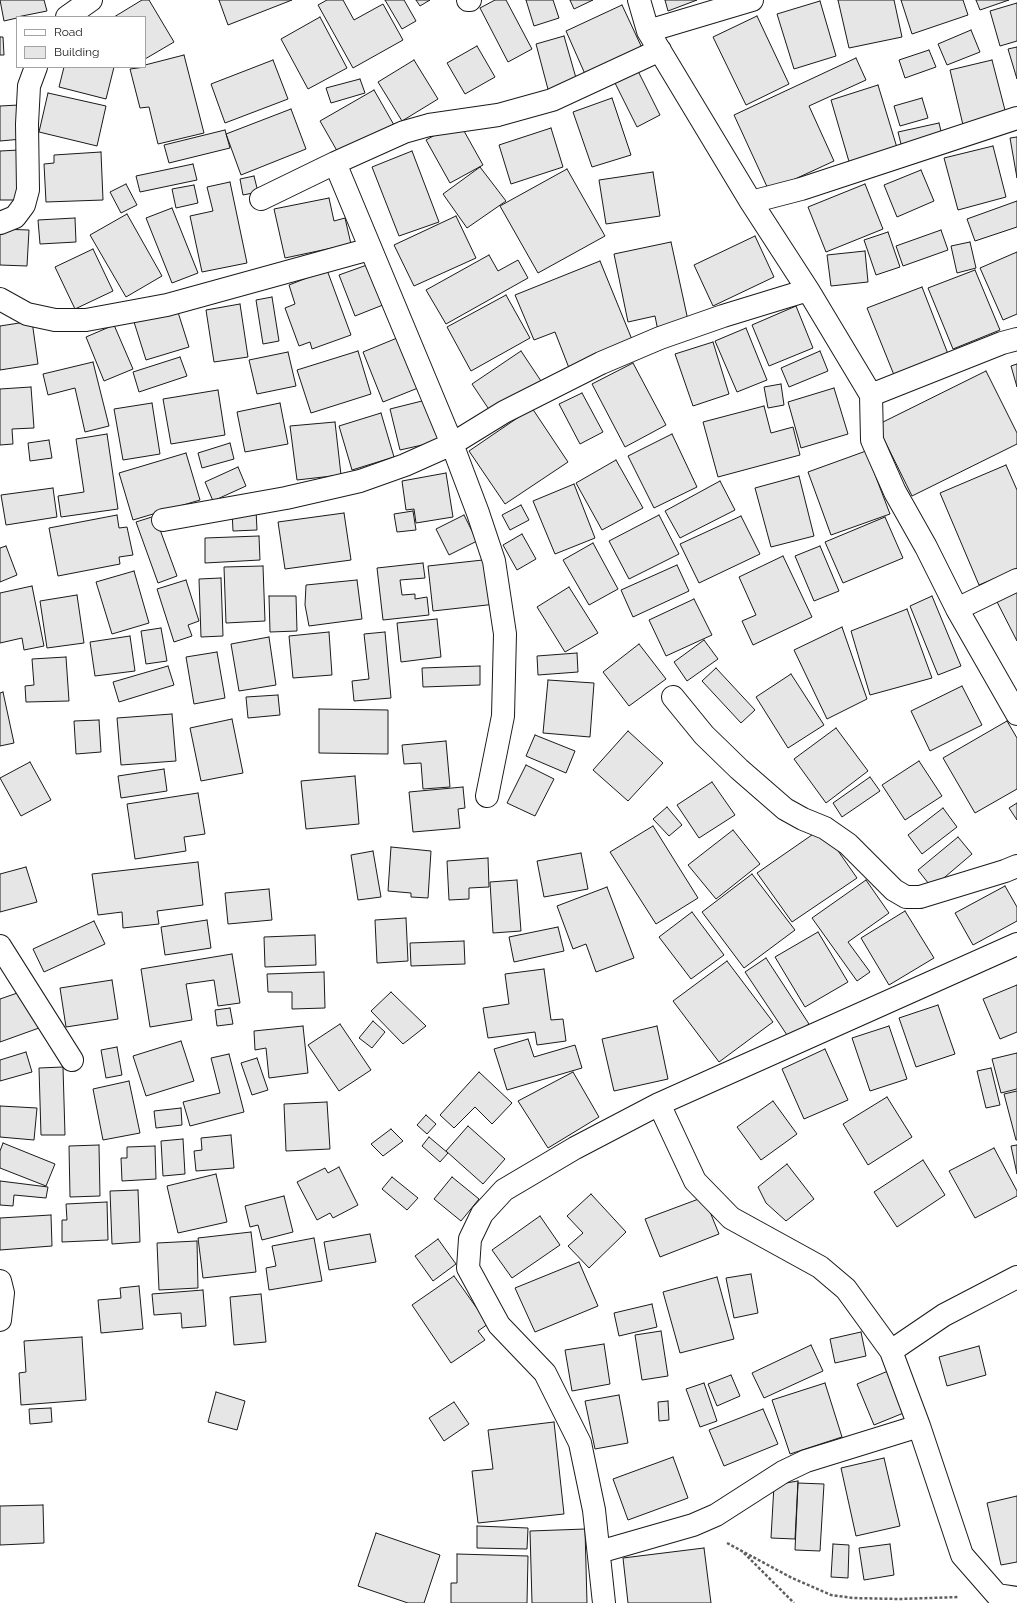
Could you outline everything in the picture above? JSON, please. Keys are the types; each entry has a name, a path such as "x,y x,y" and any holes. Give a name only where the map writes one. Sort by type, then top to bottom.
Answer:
{"street":[{"path":"68,16 91,0"},
{"path":"638,0 648,31 751,202 808,290 871,395 872,440 895,492 926,547 957,610 1017,714"},
{"path":"648,31 752,0"},
{"path":"261,199 335,163 404,132 429,125 498,115 552,100 660,50"},
{"path":"0,223 14,217 24,205 28,190 28,86 36,68"},
{"path":"751,202 801,189 1017,118"},
{"path":"335,163 452,444 494,561 505,634 503,716 487,796"},
{"path":"0,299 27,314 55,320 86,320 168,305 370,249"},
{"path":"163,520 286,498 360,481 405,465 452,444 511,409 601,363 660,338 723,316 808,290"},
{"path":"871,395 1002,343 1017,339"},
{"path":"957,610 1017,580"},
{"path":"673,697 704,735 739,769 785,809 803,819 826,828 848,844 894,890 906,897 920,897 1017,866"},
{"path":"604,1603 594,1510 580,1443 545,1373 499,1325 468,1268 470,1239 482,1214 504,1190 575,1148 659,1104 1017,944"},
{"path":"0,946 72,1060"},
{"path":"659,1104 695,1181 731,1218 820,1267 846,1289 891,1351 919,1426 962,1555 1007,1597"},
{"path":"891,1351 944,1314 1017,1277"},
{"path":"0,1281 3,1293 0,1320"},
{"path":"599,1552 693,1525 716,1515 783,1472 806,1461 919,1426"}],"path":[{"path":"693,1525 792,1578 830,1595 853,1598 900,1599 1007,1597"},
{"path":"741,1550 794,1603"}],"building":[{"path":"0,0 44,0 47,11 16,16 16,18 4,21"},
{"path":"142,0 149,0 174,42 146,58 146,16 116,16"},
{"path":"219,0 292,0 228,25"},
{"path":"327,0 343,0 354,20 383,4 403,40 353,68 318,5"},
{"path":"385,0 404,0 416,21 402,29"},
{"path":"416,0 430,0 420,6"},
{"path":"495,0 506,0 532,49 508,62 480,8"},
{"path":"526,0 553,0 559,18 534,26"},
{"path":"570,0 593,0 574,9"},
{"path":"665,0 697,0 668,11"},
{"path":"838,0 894,0 902,37 849,48"},
{"path":"901,0 963,0 968,15 912,34"},
{"path":"976,0 1009,0 980,10"},
{"path":"820,1 836,56 794,69 777,14"},
{"path":"1017,3 1017,41 1000,46 990,11"},
{"path":"622,5 642,48 585,74 566,31"},
{"path":"757,16 789,84 746,105 713,37"},
{"path":"320,17 347,68 308,89 281,39"},
{"path":"971,30 980,52 947,65 938,44"},
{"path":"564,36 578,85 549,93 536,44"},
{"path":"0,37 3,37 4,55 0,55"},
{"path":"477,46 495,77 465,94 447,63"},
{"path":"1017,47 1017,79 1008,49"},
{"path":"929,50 936,67 905,78 899,60"},
{"path":"184,55 204,133 158,144 149,107 140,108 130,69 146,68 146,65"},
{"path":"856,58 866,80 809,106 834,161 769,191 734,115"},
{"path":"273,60 288,99 225,123 211,84"},
{"path":"414,60 438,99 402,121 378,82"},
{"path":"992,60 1006,114 963,125 950,70"},
{"path":"634,63 660,115 637,127 611,75"},
{"path":"64,68 114,68 106,99 59,87"},
{"path":"360,79 365,93 331,103 326,88"},
{"path":"878,85 898,151 850,165 831,100"},
{"path":"374,90 394,125 340,156 320,121"},
{"path":"48,93 106,106 97,146 39,132"},
{"path":"612,98 631,155 592,167 573,112"},
{"path":"922,98 928,118 900,126 894,106"},
{"path":"19,105 22,139 0,141 0,106"},
{"path":"291,109 306,149 241,175 226,134"},
{"path":"459,122 483,165 450,183 426,140"},
{"path":"939,123 943,139 902,148 898,132"},
{"path":"551,128 563,167 511,184 499,145"},
{"path":"225,130 230,148 169,163 164,145"},
{"path":"1017,137 1017,178 1010,138"},
{"path":"993,146 1006,197 958,210 944,158"},
{"path":"20,150 21,200 0,200 0,151"},
{"path":"412,151 439,222 399,236 372,167"},
{"path":"101,152 103,200 46,202 44,164 54,163 54,155"},
{"path":"193,164 197,180 140,192 136,176"},
{"path":"480,167 506,201 467,228 443,194"},
{"path":"567,169 605,236 538,273 500,206"},
{"path":"921,170 934,201 897,217 884,185"},
{"path":"653,172 660,216 606,224 599,180"},
{"path":"254,176 258,192 243,195 240,179"},
{"path":"230,182 247,263 202,272 190,216 213,211 207,187"},
{"path":"126,184 137,205 121,213 110,192"},
{"path":"865,184 883,229 826,252 808,207"},
{"path":"194,185 198,203 176,208 172,189"},
{"path":"329,198 334,221 345,218 351,244 285,258 274,209"},
{"path":"1017,201 1017,227 975,241 967,219"},
{"path":"172,208 198,273 172,283 146,218"},
{"path":"127,214 162,276 126,297 90,235"},
{"path":"456,216 476,258 414,286 394,245"},
{"path":"75,218 76,242 40,244 38,220"},
{"path":"0,229 29,230 27,266 0,265"},
{"path":"941,230 948,250 903,266 896,246"},
{"path":"888,232 900,267 876,275 864,240"},
{"path":"755,236 774,277 713,306 694,265"},
{"path":"671,242 689,325 658,331 655,316 628,322 614,254"},
{"path":"970,242 976,268 957,273 951,246"},
{"path":"93,249 113,291 75,309 55,267"},
{"path":"865,251 868,282 831,286 827,255"},
{"path":"1017,252 1017,314 1003,320 980,268"},
{"path":"489,255 498,271 518,260 528,278 446,324 426,290"},
{"path":"378,261 393,301 355,316 339,275"},
{"path":"600,261 633,342 569,368 555,332 534,340 515,295"},
{"path":"327,270 351,335 312,349 310,342 299,346 285,308 295,304 289,285"},
{"path":"975,270 1000,330 953,349 928,288"},
{"path":"922,287 948,354 894,375 867,308"},
{"path":"506,295 530,338 471,371 447,327"},
{"path":"272,297 279,341 263,344 256,300"},
{"path":"240,304 248,357 214,362 206,310"},
{"path":"796,306 813,348 769,366 752,325"},
{"path":"177,309 189,347 146,360 134,322"},
{"path":"32,321 38,364 0,370 0,326"},
{"path":"114,325 133,369 104,381 86,337"},
{"path":"746,328 767,380 737,392 715,341"},
{"path":"402,336 423,386 383,402 363,352"},
{"path":"713,342 729,394 693,406 675,354"},
{"path":"358,351 371,394 311,413 297,370"},
{"path":"521,351 541,381 492,414 472,384"},
{"path":"820,351 828,371 789,387 781,368"},
{"path":"288,352 296,386 257,394 249,360"},
{"path":"180,357 187,376 139,392 133,372"},
{"path":"93,362 109,426 85,432 75,388 48,395 43,374"},
{"path":"633,363 666,425 625,447 592,384"},
{"path":"1017,364 1017,387 1011,366"},
{"path":"986,371 1017,433 1017,444 912,496 877,425"},
{"path":"781,384 784,405 768,408 764,387"},
{"path":"31,387 34,428 12,429 13,444 0,445 0,389"},
{"path":"834,388 848,434 801,448 788,402"},
{"path":"218,390 225,435 171,444 163,399"},
{"path":"582,393 603,432 580,444 559,404"},
{"path":"430,399 440,441 400,450 390,409"},
{"path":"152,403 160,454 123,460 114,409"},
{"path":"280,403 288,444 245,452 237,412"},
{"path":"764,406 771,433 793,427 800,455 718,477 703,422"},
{"path":"532,408 568,462 505,504 469,451"},
{"path":"381,413 394,457 352,470 339,426"},
{"path":"335,422 341,475 297,480 290,426"},
{"path":"107,434 118,509 61,517 58,496 84,492 76,439"},
{"path":"672,434 697,487 654,508 628,456"},
{"path":"49,440 52,458 30,461 28,443"},
{"path":"230,443 234,459 202,468 198,453"},
{"path":"866,451 890,514 831,535 808,472"},
{"path":"186,453 200,500 133,520 119,473"},
{"path":"616,460 643,508 602,530 576,483"},
{"path":"1006,465 1017,490 1017,569 979,585 940,493"},
{"path":"238,467 246,486 213,501 205,482"},
{"path":"446,473 453,517 416,523 414,509 406,510 402,481"},
{"path":"799,476 814,536 771,547 755,488"},
{"path":"720,481 735,510 680,538 665,511"},
{"path":"574,484 595,538 555,554 533,501"},
{"path":"53,488 57,517 6,525 1,495"},
{"path":"521,505 529,520 510,530 502,515"},
{"path":"256,510 257,530 233,531 232,511"},
{"path":"413,511 416,530 397,532 394,514"},
{"path":"344,513 351,560 285,569 278,522"},
{"path":"117,515 119,528 127,527 133,555 119,557 120,564 58,576 49,528"},
{"path":"464,515 477,541 449,555 436,529"},
{"path":"659,515 679,554 629,579 609,541"},
{"path":"155,516 177,576 158,583 136,522"},
{"path":"741,516 760,554 699,583 680,544"},
{"path":"885,517 903,558 843,583 825,542"},
{"path":"522,534 536,559 517,570 503,545"},
{"path":"259,536 260,560 205,563 205,538"},
{"path":"593,543 618,589 589,605 563,560"},
{"path":"6,546 17,575 0,582 0,548"},
{"path":"820,546 839,591 814,601 795,556"},
{"path":"783,556 812,617 753,645 742,621 756,615 739,577"},
{"path":"492,559 496,604 433,611 428,566"},
{"path":"423,563 425,578 400,580 402,595 415,594 415,599 427,597 429,615 383,620 377,568"},
{"path":"677,565 689,591 633,617 621,590"},
{"path":"263,566 265,621 226,623 224,567"},
{"path":"134,571 149,623 112,634 96,582"},
{"path":"221,578 223,636 201,637 199,579"},
{"path":"186,580 199,621 188,625 192,636 174,642 157,589"},
{"path":"357,580 362,619 309,626 305,605 306,585"},
{"path":"32,586 44,646 24,650 22,638 0,643 0,593"},
{"path":"569,587 598,633 565,652 537,607"},
{"path":"1017,589 1017,641 994,596"},
{"path":"77,595 84,643 47,648 40,601"},
{"path":"269,596 296,596 297,631 270,632"},
{"path":"932,596 961,666 938,675 910,606"},
{"path":"694,599 712,635 666,656 649,620"},
{"path":"907,609 932,678 870,695 851,631"},
{"path":"437,619 441,657 401,662 397,623"},
{"path":"842,627 867,699 827,719 794,650"},
{"path":"161,628 167,661 146,664 141,631"},
{"path":"329,632 332,675 293,678 289,636"},
{"path":"385,632 391,698 354,701 352,681 369,679 364,634"},
{"path":"130,636 135,671 95,676 90,642"},
{"path":"269,637 276,685 239,691 231,644"},
{"path":"704,640 718,659 687,681 674,662"},
{"path":"639,644 666,679 629,706 603,672"},
{"path":"217,652 225,698 194,704 186,657"},
{"path":"577,653 578,672 538,675 537,656"},
{"path":"66,657 69,701 26,702 25,686 34,685 32,659"},
{"path":"168,666 174,685 119,702 113,682"},
{"path":"480,666 480,685 423,687 422,668"},
{"path":"716,668 755,710 741,723 702,681"},
{"path":"791,674 824,725 788,748 756,697"},
{"path":"548,680 594,683 590,737 543,733"},
{"path":"962,686 982,725 930,751 911,711"},
{"path":"3,692 14,743 0,746 0,693"},
{"path":"278,695 280,715 248,718 246,697"},
{"path":"319,709 388,710 388,754 319,753"},
{"path":"172,714 176,761 121,765 117,718"},
{"path":"232,719 243,773 201,781 190,728"},
{"path":"99,720 101,752 76,754 74,721"},
{"path":"1007,721 1017,738 1017,789 975,813 943,758"},
{"path":"836,728 868,771 826,803 794,759"},
{"path":"628,731 663,763 628,801 593,770"},
{"path":"535,735 575,751 566,773 526,756"},
{"path":"446,741 450,787 423,789 421,763 404,764 402,745"},
{"path":"919,761 942,796 905,820 882,785"},
{"path":"30,762 51,800 21,816 0,778"},
{"path":"526,765 554,779 535,816 507,803"},
{"path":"164,769 167,791 121,798 118,776"},
{"path":"355,776 359,824 306,829 301,781"},
{"path":"870,777 880,791 842,817 833,803"},
{"path":"712,782 735,815 699,838 677,805"},
{"path":"463,787 465,808 458,809 460,828 413,832 409,792"},
{"path":"198,793 205,834 184,837 186,851 135,859 127,804"},
{"path":"1017,803 1017,820 1009,808"},
{"path":"667,807 682,825 669,836 653,819"},
{"path":"943,808 957,827 922,854 908,835"},
{"path":"653,826 698,898 656,924 610,852"},
{"path":"822,828 857,878 792,922 757,873"},
{"path":"733,830 760,864 716,899 688,865"},
{"path":"958,837 972,854 932,888 918,870"},
{"path":"391,847 431,851 428,898 411,897 411,893 388,891"},
{"path":"373,851 381,897 358,900 351,855"},
{"path":"581,853 588,889 544,897 537,861"},
{"path":"488,858 489,887 469,888 469,899 449,900 447,861"},
{"path":"198,862 203,905 157,911 159,924 123,928 122,912 98,915 92,874"},
{"path":"26,867 37,902 0,912 0,874"},
{"path":"752,874 795,930 744,968 702,912"},
{"path":"517,880 521,931 493,933 490,882"},
{"path":"866,880 889,913 848,942 870,972 857,981 812,918"},
{"path":"1005,886 1017,907 1017,921 973,945 955,913"},
{"path":"607,887 634,958 596,972 586,944 573,949 557,906"},
{"path":"269,889 272,920 228,924 225,893"},
{"path":"905,911 934,958 889,985 861,938"},
{"path":"692,912 724,955 691,979 659,937"},
{"path":"406,918 408,961 377,963 375,920"},
{"path":"207,920 211,948 165,955 161,927"},
{"path":"94,921 105,944 44,972 33,949"},
{"path":"558,927 564,951 514,962 509,937"},
{"path":"818,932 848,982 805,1007 775,957"},
{"path":"315,935 316,965 265,967 264,937"},
{"path":"464,941 465,964 411,966 410,943"},
{"path":"232,954 240,1003 218,1006 214,980 186,984 192,1020 150,1027 141,969"},
{"path":"766,958 809,1024 789,1038 745,972"},
{"path":"727,961 773,1022 719,1062 673,1001"},
{"path":"544,969 551,1020 563,1019 566,1041 537,1045 535,1032 488,1038 483,1008 509,1004 505,974"},
{"path":"324,972 325,1008 292,1009 292,992 268,992 267,974"},
{"path":"112,980 118,1019 66,1027 60,988"},
{"path":"1017,985 1017,1032 1000,1039 983,999"},
{"path":"26,990 39,1028 0,1042 0,999"},
{"path":"391,992 426,1026 403,1044 371,1011"},
{"path":"938,1005 955,1054 916,1067 899,1018"},
{"path":"230,1008 233,1024 217,1026 215,1010"},
{"path":"373,1021 385,1032 372,1048 359,1038"},
{"path":"340,1024 371,1070 339,1091 308,1045"},
{"path":"303,1026 308,1073 269,1078 266,1048 255,1050 254,1031"},
{"path":"657,1026 668,1079 614,1091 602,1039"},
{"path":"889,1026 907,1079 870,1091 852,1038"},
{"path":"528,1039 534,1057 575,1045 582,1068 507,1090 494,1049"},
{"path":"181,1041 194,1081 146,1096 133,1056"},
{"path":"117,1047 122,1075 106,1078 101,1050"},
{"path":"825,1049 848,1100 804,1119 782,1069"},
{"path":"26,1052 32,1072 0,1081 0,1060"},
{"path":"1017,1053 1017,1089 1001,1093 992,1059"},
{"path":"229,1054 244,1112 190,1126 183,1102 220,1093 211,1058"},
{"path":"257,1058 268,1090 252,1095 241,1063"},
{"path":"63,1067 65,1135 41,1135 39,1068"},
{"path":"991,1068 1000,1105 986,1108 977,1071"},
{"path":"479,1072 512,1103 492,1124 475,1107 454,1128 440,1115"},
{"path":"573,1072 599,1117 548,1148 518,1101"},
{"path":"129,1081 140,1133 103,1140 93,1089"},
{"path":"1017,1091 1017,1140 1016,1140 1004,1094"},
{"path":"887,1097 912,1137 868,1165 843,1124"},
{"path":"773,1101 797,1134 761,1160 737,1127"},
{"path":"327,1102 330,1149 286,1151 284,1104"},
{"path":"0,1106 37,1108 34,1140 0,1137"},
{"path":"181,1108 182,1125 156,1128 154,1111"},
{"path":"426,1115 436,1124 427,1134 417,1125"},
{"path":"468,1126 505,1159 483,1184 446,1151"},
{"path":"391,1129 403,1141 383,1156 371,1144"},
{"path":"231,1135 234,1168 196,1171 194,1151 202,1150 201,1138"},
{"path":"429,1137 448,1153 440,1162 422,1146"},
{"path":"183,1139 185,1174 163,1176 161,1141"},
{"path":"3,1143 55,1164 46,1186 0,1168 0,1151"},
{"path":"99,1145 100,1196 70,1197 69,1146"},
{"path":"1017,1145 1017,1174 1011,1146"},
{"path":"155,1146 156,1179 122,1181 121,1158 127,1158 127,1147"},
{"path":"994,1148 1017,1191 1017,1196 975,1218 949,1171"},
{"path":"923,1160 945,1195 897,1227 874,1192"},
{"path":"787,1164 814,1199 786,1221 766,1203 758,1187"},
{"path":"339,1167 358,1205 333,1218 330,1213 317,1220 297,1182 325,1168 328,1173"},
{"path":"216,1174 227,1222 178,1233 167,1186"},
{"path":"392,1177 418,1198 407,1210 382,1189"},
{"path":"452,1177 479,1199 461,1221 434,1199"},
{"path":"0,1181 48,1187 46,1198 14,1195 13,1206 0,1205"},
{"path":"138,1190 140,1242 112,1244 110,1191"},
{"path":"591,1194 626,1232 589,1268 568,1246 583,1233 567,1216"},
{"path":"284,1196 293,1232 262,1240 258,1225 250,1227 245,1206"},
{"path":"704,1197 719,1234 660,1257 645,1219"},
{"path":"107,1202 108,1240 62,1242 62,1220 67,1220 66,1204"},
{"path":"51,1215 52,1246 0,1250 0,1218"},
{"path":"540,1216 560,1245 512,1278 492,1250"},
{"path":"251,1232 256,1272 203,1278 198,1238"},
{"path":"370,1234 376,1262 329,1270 324,1242"},
{"path":"314,1238 322,1281 269,1290 266,1268 276,1266 272,1246"},
{"path":"438,1239 456,1264 433,1281 415,1256"},
{"path":"197,1241 198,1288 159,1290 157,1243"},
{"path":"579,1262 598,1306 535,1332 515,1288"},
{"path":"751,1274 758,1313 734,1318 726,1278"},
{"path":"454,1276 488,1324 478,1331 485,1340 451,1363 412,1305"},
{"path":"717,1277 734,1339 680,1353 663,1292"},
{"path":"139,1286 143,1329 101,1333 98,1300 121,1298 120,1288"},
{"path":"203,1290 206,1326 182,1328 181,1313 154,1315 152,1294"},
{"path":"261,1294 266,1342 234,1345 230,1297"},
{"path":"652,1304 657,1327 619,1336 614,1313"},
{"path":"661,1331 668,1376 642,1380 635,1335"},
{"path":"861,1332 866,1356 835,1363 830,1339"},
{"path":"82,1337 86,1400 21,1405 19,1373 26,1372 24,1341"},
{"path":"604,1344 610,1384 572,1391 565,1350"},
{"path":"811,1345 823,1371 764,1398 752,1373"},
{"path":"979,1346 986,1375 947,1386 939,1357"},
{"path":"888,1371 906,1412 874,1425 857,1384"},
{"path":"731,1375 740,1396 717,1406 708,1384"},
{"path":"704,1383 717,1421 700,1427 686,1389"},
{"path":"825,1383 842,1437 790,1454 772,1400"},
{"path":"216,1392 245,1401 237,1430 208,1422"},
{"path":"619,1395 628,1443 595,1449 585,1401"},
{"path":"668,1401 669,1420 659,1421 658,1402"},
{"path":"454,1402 469,1424 444,1441 429,1418"},
{"path":"51,1408 52,1422 30,1424 29,1409"},
{"path":"763,1409 778,1444 724,1466 709,1430"},
{"path":"554,1422 564,1514 478,1523 472,1471 493,1469 488,1430"},
{"path":"673,1457 688,1498 628,1520 613,1479"},
{"path":"884,1458 900,1526 856,1536 841,1468"},
{"path":"798,1481 795,1539 771,1538 774,1485"},
{"path":"798,1483 824,1484 820,1551 795,1550"},
{"path":"1017,1496 1017,1562 1001,1565 987,1503"},
{"path":"43,1505 44,1543 0,1545 0,1506"},
{"path":"477,1526 528,1528 527,1549 477,1548"},
{"path":"585,1529 587,1603 532,1603 530,1531"},
{"path":"376,1533 440,1555 424,1603 408,1603 358,1586"},
{"path":"833,1544 849,1545 848,1578 831,1577"},
{"path":"890,1544 894,1575 864,1580 859,1548"},
{"path":"704,1548 711,1603 628,1603 623,1558"},
{"path":"457,1554 528,1556 527,1603 451,1603 451,1583 457,1583"}]}
